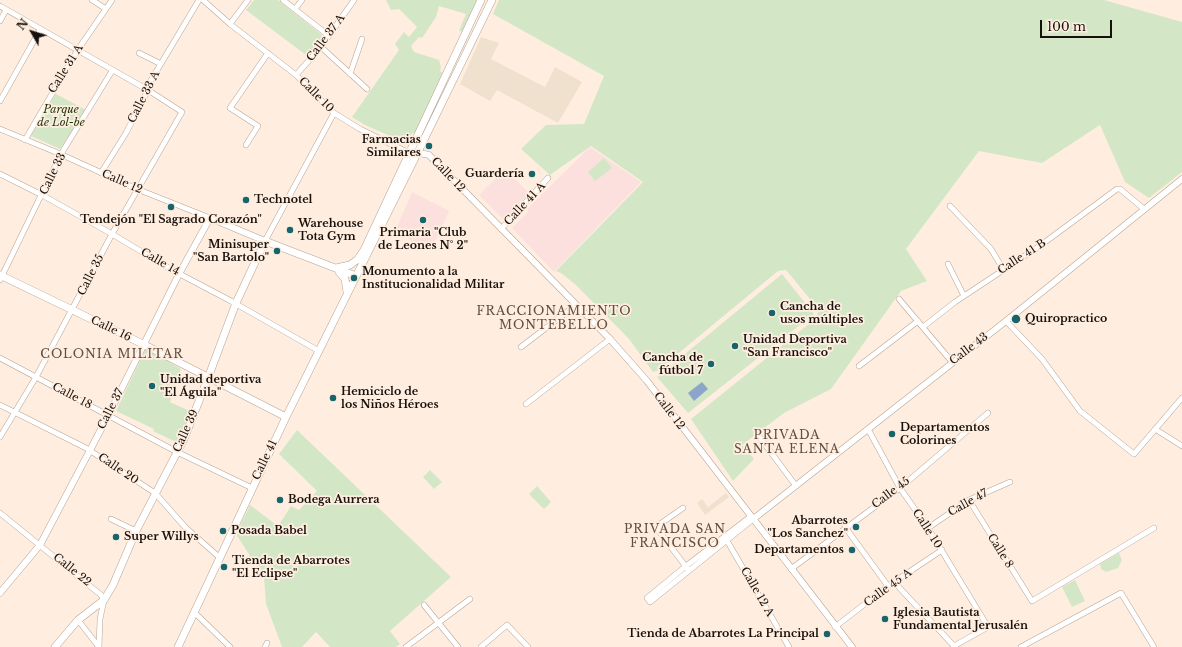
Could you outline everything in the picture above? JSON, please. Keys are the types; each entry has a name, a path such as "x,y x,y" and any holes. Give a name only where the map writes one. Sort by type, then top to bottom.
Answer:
{"main road":[{"path":"334,268 341,268 350,265 360,256 481,0"},
{"name":"Calle 41","path":"178,647 286,417 459,70 492,0"},
{"path":"450,65 459,70"},
{"name":"Calle 12","path":"265,241 356,276"},
{"name":"Calle 39","path":"55,647 78,620 104,600 136,531 177,452 208,378 236,303 265,241"},
{"path":"334,268 345,279 347,291 345,299"},
{"name":"Calle 16","path":"1,277 73,310 286,417"}],"street":[{"path":"92,0 106,9"},
{"name":"Calle 31 A","path":"24,140 77,51 112,0"},
{"name":"Calle 33 A","path":"101,173 126,133 148,90 147,86 199,0"},
{"name":"Calle 10","path":"203,0 230,24 296,75 334,113 360,129 410,152"},
{"path":"230,24 248,0"},
{"path":"283,0 328,35"},
{"path":"295,9 302,0"},
{"name":"Calle 37 A","path":"296,75 321,47 354,0"},
{"path":"0,6 112,71 148,90"},
{"path":"0,21 6,10"},
{"path":"0,101 40,30"},
{"path":"350,74 362,39"},
{"path":"321,47 367,89"},
{"path":"139,53 161,64"},
{"path":"246,145 258,126 230,108 268,53"},
{"name":"Calle 33","path":"1,277 61,154 112,71"},
{"name":"Calle 35","path":"0,436 36,378 112,234 182,112 148,90"},
{"name":"Calle 39","path":"265,241 334,113"},
{"name":"Calle 12","path":"0,129 61,154 137,189 265,241"},
{"name":"Calle 12","path":"410,152 418,152 429,155 610,339 647,381 790,569 852,647"},
{"name":"Calle 14","path":"0,174 42,195 179,274 236,303 319,351"},
{"name":"Calle 41 A","path":"501,229 548,178"},
{"name":"Calle 43","path":"752,518 868,430 1182,179"},
{"name":"Calle 41 B","path":"923,327 964,296 1047,241 1117,189 1120,189 1144,209"},
{"path":"950,206 991,249 1003,269"},
{"name":"Calle 37","path":"0,593 40,545 108,416 179,274 210,218"},
{"path":"948,264 964,296"},
{"path":"899,299 952,362"},
{"path":"521,347 576,305"},
{"path":"1006,321 1042,359 1080,411 1134,454 1182,398"},
{"path":"859,366 918,322"},
{"path":"526,404 610,339"},
{"name":"Calle 18","path":"0,358 177,452 252,488"},
{"name":"Calle 20","path":"0,405 89,450 155,493 185,527 219,557"},
{"name":"Calle 45","path":"790,569 845,527 900,488 988,413"},
{"path":"1155,429 1182,446"},
{"name":"Calle 10","path":"868,430 900,488 942,550 988,627 954,646"},
{"path":"758,435 796,486"},
{"name":"Calle 47","path":"928,528 969,500 1010,482"},
{"name":"Calle 8","path":"969,500 1032,601 1154,528"},
{"path":"683,508 660,524 658,530 687,568"},
{"name":"Calle 22","path":"0,513 101,595 104,600"},
{"path":"687,568 650,602 647,598 752,518"},
{"path":"111,519 136,531"},
{"path":"845,527 888,586"},
{"name":"Calle 12 A","path":"726,538 789,647"},
{"name":"Calle 45 A","path":"835,627 888,586 942,550"},
{"path":"894,582 954,646"},
{"path":"1021,647 1121,593 1154,647"},
{"path":"406,647 439,624 470,599"},
{"path":"99,647 100,619 104,600"},
{"path":"424,605 458,647"},
{"path":"194,612 230,647"},
{"path":"78,620 99,647"},
{"path":"481,647 507,625 528,647"}],"shaded area":[{"path":"481,37 499,43 491,59 545,87 555,67 582,82 558,123 497,90 490,101 460,84"},
{"path":"590,147 641,182 554,272 512,228 529,211 527,209"},
{"path":"505,169 529,193 504,220 479,195"},
{"name":"Primaria \"Club de Leones N° 2\"","path":"412,192 449,211 433,246 422,249 396,229"},
{"path":"726,493 729,497 705,515 697,503 702,499 708,507"}],"green space":[{"path":"254,0 278,0 322,35 323,38 310,58 246,10"},
{"path":"386,0 478,0 463,32 459,31 466,14 439,6 436,17 422,38 419,37 411,46 414,52 439,60 441,67 440,71 443,73 416,133 412,133 408,144 365,125 352,117 399,50 395,44 404,32 409,37 417,27 399,9 391,10"},
{"path":"499,0 1104,0 1182,22 1182,172 1149,198 1125,182 1100,125 1042,163 979,151 906,249 927,281 901,291 831,389 784,413 742,445 754,459 733,481 691,419 815,319 819,310 786,270 778,271 657,371 653,372 629,339 576,285 561,273 556,271 643,182 591,146 550,175 521,149 546,125 584,124 604,76 493,14"},
{"name":"Parque de Lol-be","path":"56,94 86,110 60,149 31,136"},
{"path":"604,158 612,168 595,181 588,172"},
{"name":"Unidad Deportiva \"San Francisco\"","path":"782,274 814,314 688,413 657,377"},
{"name":"Unidad deportiva \"El Águila\"","path":"146,348 181,369 170,402 192,412 178,443 153,431 154,429 116,411"},
{"path":"297,430 451,577 390,631 400,644 396,647 330,647 316,632 302,647 282,647 266,604 264,578 236,534 250,505 278,526 291,506 299,510 317,491 279,454"},
{"path":"430,470 442,482 434,489 423,477"},
{"path":"537,486 551,502 544,509 529,494"},
{"path":"1119,553 1122,560 1118,568 1106,572 1101,569 1100,564"},
{"path":"1075,580 1085,601 1072,607 1062,587"}],"water":[{"path":"702,382 708,389 694,401 688,393"}],"place":[{"name":"Farmacias Similares","path":"429,146"},
{"name":"Guardería","path":"532,174"},
{"name":"Technotel","path":"246,200"},
{"name":"Tendejón \"El Sagrado Corazón\"","path":"171,207"},
{"name":"Primaria \"Club de Leones N° 2\"","path":"423,220"},
{"name":"Warehouse Tota Gym","path":"290,230"},
{"name":"Minisuper \"San Bartolo\"","path":"277,251"},
{"name":"Monumento a la Institucionalidad Militar","path":"354,278"},
{"name":"Cancha de usos múltiples","path":"772,313"},
{"name":"Quiropractico","path":"1016,319"},
{"name":"Unidad Deportiva \"San Francisco\"","path":"735,346"},
{"name":"Cancha de fútbol 7","path":"711,364"},
{"name":"Unidad deportiva \"El Águila\"","path":"152,386"},
{"name":"Hemiciclo de los Niños Héroes","path":"333,398"},
{"name":"Departamentos Colorines","path":"892,434"},
{"name":"Bodega Aurrera","path":"280,500"},
{"name":"Abarrotes \"Los Sanchez\"","path":"856,527"},
{"name":"Posada Babel","path":"223,531"},
{"name":"Super Willys","path":"116,537"},
{"name":"Departamentos","path":"852,550"},
{"name":"Tienda de Abarrotes \"El Eclipse\"","path":"224,567"},
{"name":"Iglesia Bautista Fundamental Jerusalén","path":"885,619"},
{"name":"Tienda de Abarrotes La Principal","path":"827,634"}],"district":[{"name":"FRACCIONAMIENTO MONTEBELLO","path":"554,319"},
{"name":"COLONIA MILITAR","path":"112,355"},
{"name":"PRIVADA SANTA ELENA","path":"787,443"},
{"name":"PRIVADA SAN FRANCISCO","path":"675,537"}]}
